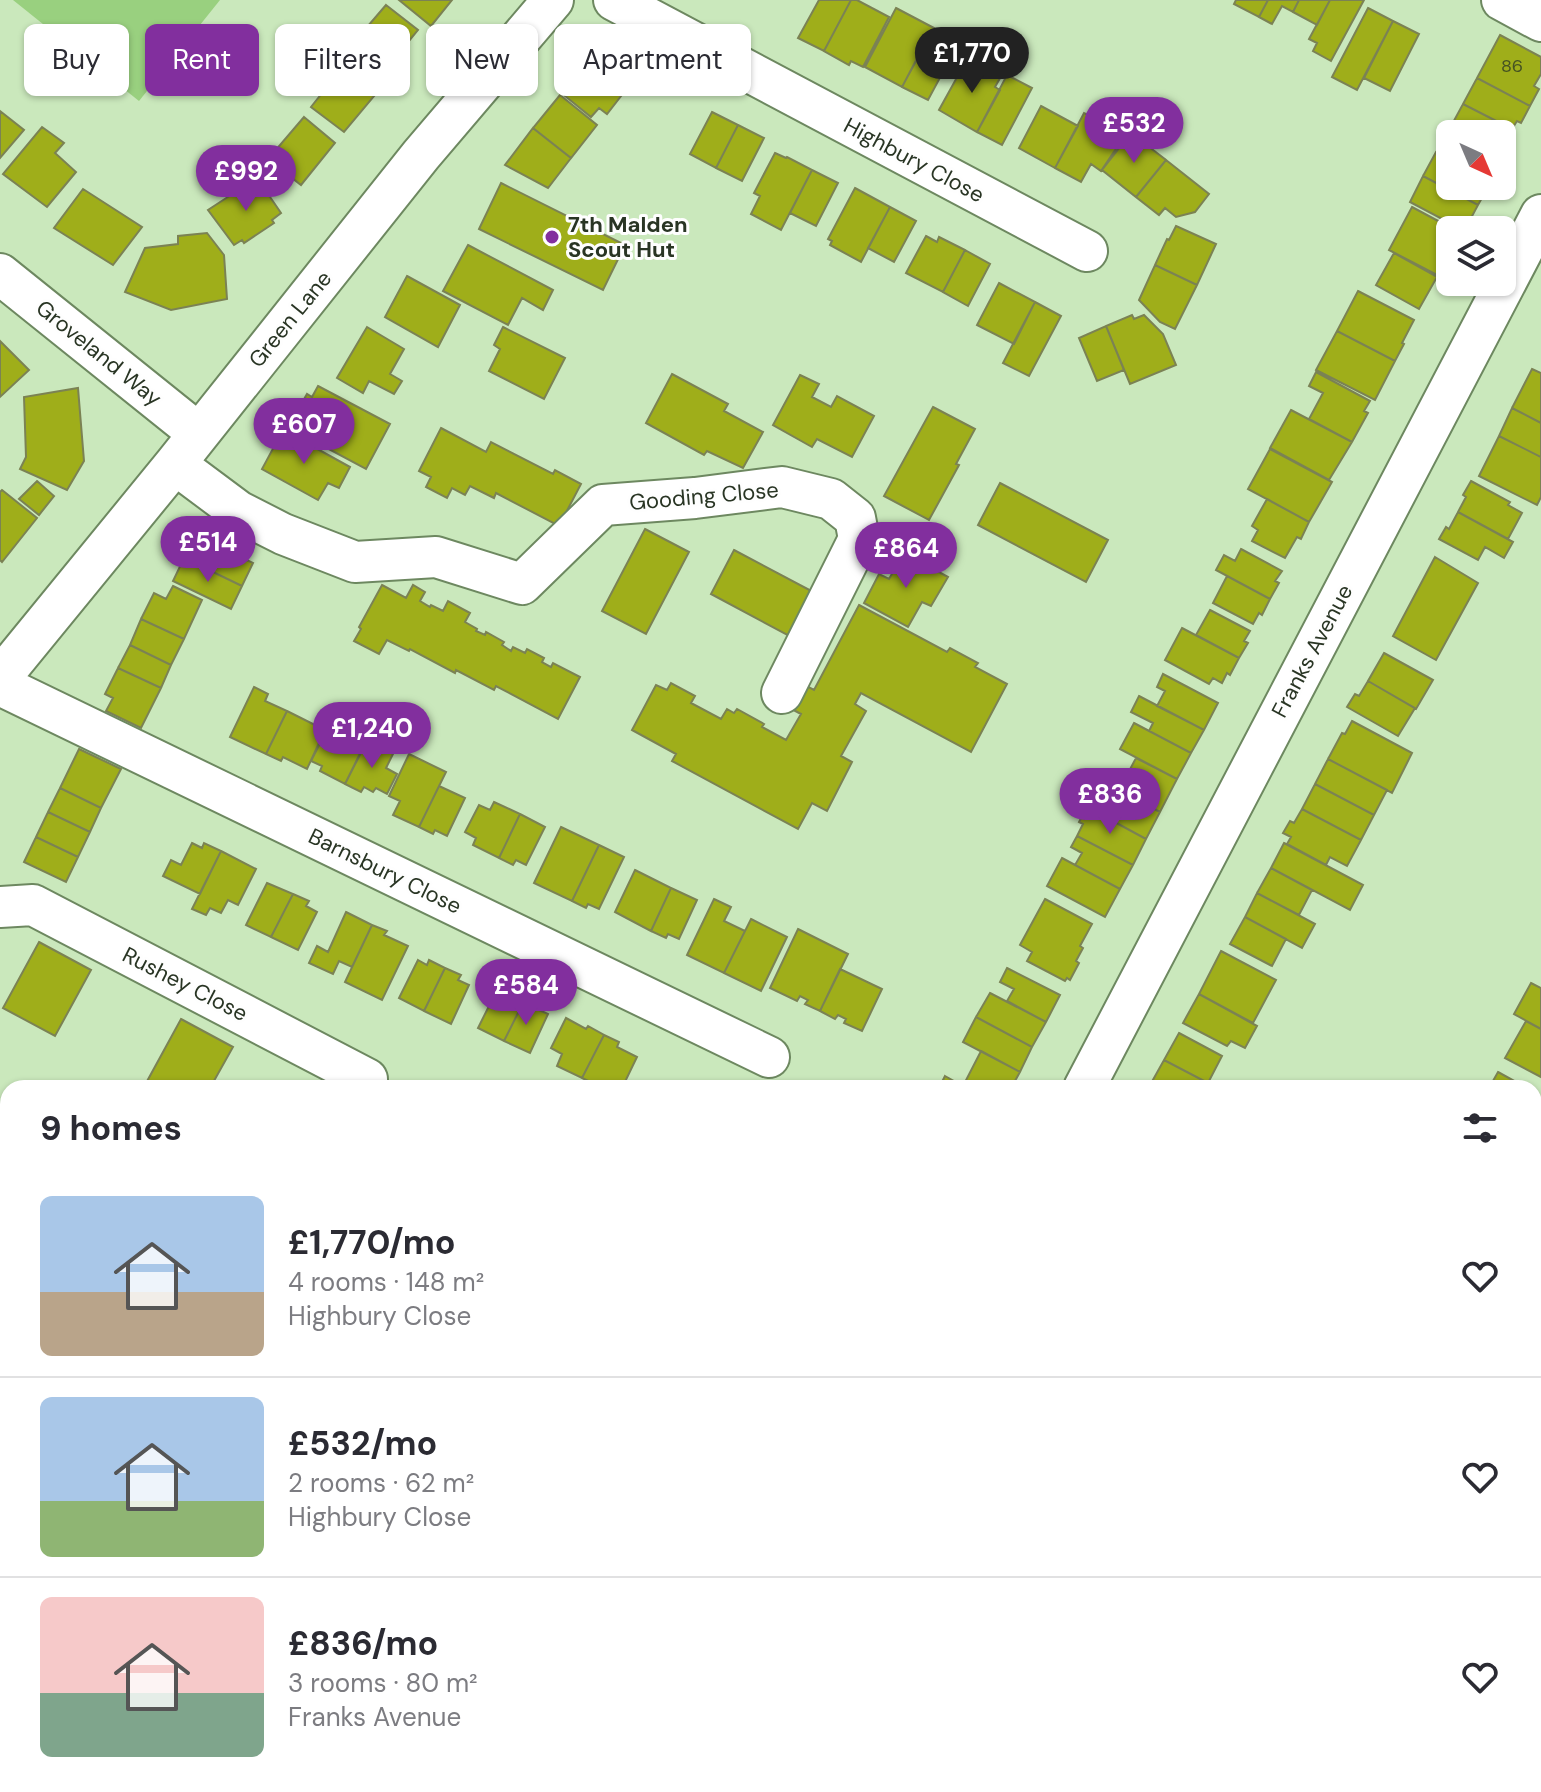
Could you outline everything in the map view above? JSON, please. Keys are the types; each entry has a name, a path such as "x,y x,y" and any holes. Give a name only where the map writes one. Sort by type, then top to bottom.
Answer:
{"street":[{"name":"Green Lane","path":"0,678 421,155 553,0"},
{"name":"Highbury Close","path":"614,0 1087,251"},
{"path":"1502,0 1541,21"},
{"name":"Franks Avenue","path":"1088,1080 1541,215"},
{"name":"Groveland Way","path":"0,274 186,449"},
{"name":"Gooding Close","path":"186,449 238,511 283,534 355,562 436,557 522,584 603,505 782,487 831,499 855,518 859,539 782,693"},
{"name":"Barnsbury Close","path":"0,685 769,1057"},
{"name":"Rushey Close","path":"0,907 33,905 367,1079"}],"shaded area":[{"path":"13,0 220,0 201,24 145,24 145,94 139,101 129,93 129,24 43,24"}],"building":[{"path":"399,0 452,0 433,24"},
{"path":"819,0 851,0 824,51 798,38"},
{"path":"851,0 857,0 889,17 863,67 851,61 849,65 824,51"},
{"path":"1236,0 1268,0 1259,17 1234,4"},
{"path":"1268,0 1299,0 1293,12 1282,6 1272,24 1259,17"},
{"path":"1299,0 1330,0 1317,25 1293,12"},
{"path":"1330,0 1364,0 1331,61 1313,51 1317,43 1309,39"},
{"path":"386,5 418,30 410,40 410,24 370,24"},
{"path":"896,8 934,28 902,87 865,67"},
{"path":"1368,8 1393,21 1357,90 1332,77"},
{"path":"1393,21 1419,34 1390,91 1364,78"},
{"path":"1500,35 1541,57 1541,74 1534,86 1539,89 1530,106 1477,78"},
{"path":"924,45 950,59 928,100 902,87"},
{"path":"966,61 977,67 980,61 1003,73 995,87 1000,90 977,132 939,110"},
{"path":"1007,75 1032,88 1002,145 977,132"},
{"path":"1477,78 1530,106 1521,123 1516,120 1494,120 1463,104"},
{"path":"320,96 374,96 344,132 311,107"},
{"path":"559,96 597,125 571,158 533,128"},
{"path":"565,96 621,96 607,114 599,108 591,117"},
{"path":"1463,104 1494,120 1454,120"},
{"path":"1041,106 1078,126 1055,168 1019,148"},
{"path":"0,111 24,130 0,158"},
{"path":"1100,111 1128,131 1101,171 1091,164 1081,182 1055,168 1084,113 1096,119"},
{"path":"712,112 738,125 716,168 690,154"},
{"path":"304,117 335,143 301,185 268,159"},
{"path":"738,125 764,138 742,181 716,168"},
{"path":"42,127 64,143 55,153 76,172 47,207 3,174"},
{"path":"533,128 571,158 548,188 505,165"},
{"path":"1131,133 1166,160 1136,197 1102,170"},
{"path":"1436,152 1436,183 1423,176"},
{"path":"775,153 812,170 781,230 751,214 760,196 754,193"},
{"path":"1166,160 1209,194 1195,212 1176,217 1165,208 1159,215 1136,197"},
{"path":"812,170 838,183 816,226 790,213"},
{"path":"1423,176 1436,183 1436,200 1469,200 1478,205 1472,216 1436,216 1410,202"},
{"path":"257,178 281,213 272,220 274,223 244,243 242,240 234,245 208,210"},
{"name":"7th Malden Scout Hut","path":"501,183 625,245 603,290 479,229"},
{"path":"855,188 890,207 861,262 830,245 832,241 828,239"},
{"path":"83,189 142,227 113,265 54,228"},
{"path":"890,207 916,221 894,262 868,248"},
{"path":"1412,207 1436,220 1436,274 1389,250"},
{"path":"1176,226 1216,244 1197,285 1155,265"},
{"path":"207,233 224,255 227,299 171,310 125,292 145,248 178,244 178,236"},
{"path":"926,236 937,242 939,237 965,250 943,292 906,273"},
{"path":"468,245 553,290 543,310 522,298 508,325 443,291"},
{"path":"965,250 990,264 968,306 943,292"},
{"path":"1394,253 1436,276 1419,309 1376,285"},
{"path":"1155,265 1197,285 1175,329 1160,322 1139,300"},
{"path":"407,276 460,305 438,347 385,317"},
{"path":"999,283 1035,302 1014,344 977,325"},
{"path":"1358,291 1414,320 1395,361 1337,331"},
{"path":"1035,302 1061,316 1029,376 1003,363"},
{"path":"1132,315 1134,319 1144,315 1163,334 1176,365 1130,384 1106,326"},
{"path":"1106,326 1124,370 1097,381 1079,338"},
{"path":"367,327 404,349 390,374 402,381 394,394 369,381 363,393 337,378"},
{"path":"503,327 565,358 544,399 489,371 500,349 494,345"},
{"path":"1337,331 1395,361 1375,400 1316,370"},
{"path":"0,341 29,370 0,397"},
{"path":"1532,369 1541,373 1541,423 1512,408"},
{"path":"1316,372 1370,401 1364,411 1368,413 1352,442 1309,419 1323,393 1309,386"},
{"path":"672,374 728,404 724,411 763,432 743,468 707,451 704,455 646,423"},
{"path":"800,375 819,384 812,397 831,407 837,396 874,416 852,457 817,439 812,447 773,425"},
{"path":"318,386 390,424 366,469 295,431 305,412 299,408 307,394 312,397"},
{"path":"78,388 84,461 67,490 20,469 26,457 24,397"},
{"path":"933,407 975,429 929,520 884,496"},
{"path":"1512,408 1541,423 1541,457 1499,436"},
{"path":"1291,410 1352,442 1329,480 1270,448"},
{"path":"441,428 486,452 491,442 553,474 555,470 581,484 559,526 496,493 494,498 470,486 465,495 452,488 447,498 426,487 431,477 419,471"},
{"path":"283,430 350,467 339,488 328,483 318,500 262,469"},
{"path":"1499,436 1541,457 1541,497 1537,505 1479,476"},
{"path":"1270,449 1332,482 1309,522 1248,489"},
{"path":"37,481 54,496 39,515 19,499"},
{"path":"1471,481 1510,502 1508,505 1522,513 1508,539 1458,512"},
{"path":"1000,483 1108,540 1086,582 978,525"},
{"path":"2,490 37,518 2,562 0,492"},
{"path":"1267,499 1309,522 1301,539 1297,537 1285,558 1252,541 1258,530 1252,526"},
{"path":"1458,512 1513,542 1504,558 1485,547 1478,560 1439,539 1446,527 1449,529"},
{"path":"645,529 689,552 646,634 602,611"},
{"path":"195,535 253,563 242,586 184,558"},
{"path":"1241,549 1282,571 1275,581 1279,583 1270,599 1216,570 1224,555 1235,561"},
{"path":"734,550 817,594 793,638 711,594"},
{"path":"904,553 948,577 931,606 922,602 908,627 864,603 879,574 889,579"},
{"path":"1435,557 1478,583 1436,660 1393,636"},
{"path":"184,558 242,586 231,609 173,581"},
{"path":"1227,576 1270,599 1253,624 1213,603"},
{"path":"382,585 406,598 413,585 425,592 420,601 443,611 448,601 470,613 465,622 476,631 485,635 486,632 504,642 502,645 511,651 513,647 525,653 527,649 544,658 542,662 551,667 553,663 580,677 558,719 496,686 494,690 387,640 379,654 354,641"},
{"path":"173,586 202,600 184,639 141,619 154,593 166,599"},
{"path":"859,605 947,652 950,648 978,663 975,667 1007,684 971,752 861,693 855,704 866,711 841,756 852,762 827,811 812,803 798,829 672,761 676,754 632,730 656,685 667,690 671,683 695,696 691,703 721,719 727,709 734,713 737,709 786,740 801,714 786,706 799,682 814,690"},
{"path":"1210,610 1250,631 1244,641 1248,643 1239,658 1196,635"},
{"path":"141,619 184,639 171,665 130,645"},
{"path":"1182,628 1239,658 1222,683 1213,678 1209,684 1165,660"},
{"path":"130,645 171,665 161,688 118,668"},
{"path":"1384,653 1433,680 1416,709 1368,681"},
{"path":"118,668 161,688 141,728 106,711 113,698 105,694"},
{"path":"1163,674 1218,703 1204,730 1157,706 1165,691 1157,687"},
{"path":"1368,681 1415,708 1398,736 1347,707 1355,694 1359,696"},
{"path":"254,687 268,694 265,701 287,711 266,754 230,737"},
{"path":"1139,696 1204,730 1191,753 1149,731 1153,723 1131,712"},
{"path":"337,710 357,720 359,715 375,723 345,784 320,771 322,766 311,761"},
{"path":"287,711 325,730 307,769 283,757 281,761 266,754"},
{"path":"1352,721 1412,753 1392,793 1328,759"},
{"path":"1134,723 1191,753 1177,779 1120,749"},
{"path":"367,741 393,754 386,768 397,774 387,794 376,788 373,792 364,787 361,792 345,784"},
{"path":"79,749 121,769 101,808 60,788"},
{"path":"409,754 446,772 419,827 393,815 400,801 389,796"},
{"path":"1136,758 1177,779 1160,812 1119,790"},
{"path":"1328,759 1387,790 1374,815 1315,784"},
{"path":"1315,784 1374,815 1361,840 1302,809"},
{"path":"1108,785 1160,812 1146,839 1087,807 1094,793 1101,796"},
{"path":"439,786 465,798 447,836 419,827"},
{"path":"60,788 101,808 90,832 48,812"},
{"path":"494,802 520,814 499,858 473,845 476,838 465,832 479,805 490,810"},
{"path":"1087,807 1146,839 1133,865 1077,836 1083,824 1079,822"},
{"path":"1302,809 1361,840 1347,866 1330,857 1326,865 1287,844 1291,837 1283,833 1290,821 1294,823"},
{"path":"48,812 90,832 78,857 36,837"},
{"path":"520,814 545,827 526,865 516,860 513,865 499,858"},
{"path":"561,827 599,845 572,901 534,883"},
{"path":"1077,836 1133,865 1120,889 1075,865 1082,853 1071,847"},
{"path":"36,837 78,857 66,882 24,862"},
{"path":"192,843 202,848 204,843 221,851 200,894 163,876 171,860 181,865"},
{"path":"1284,843 1363,885 1350,910 1271,868"},
{"path":"599,845 624,857 599,909 588,904 586,908 572,901"},
{"path":"221,851 256,869 238,905 228,900 221,913 210,908 206,915 192,909"},
{"path":"1062,858 1120,889 1105,917 1047,886"},
{"path":"1271,868 1312,890 1299,915 1257,893"},
{"path":"635,870 671,888 651,931 615,912"},
{"path":"267,883 293,894 271,937 246,925"},
{"path":"671,888 697,900 679,939 668,934 666,938 651,931"},
{"path":"1257,893 1315,924 1302,948 1245,917"},
{"path":"293,894 309,901 306,906 317,912 298,950 271,937"},
{"path":"714,899 731,907 724,921 745,931 724,973 687,955"},
{"path":"1045,899 1092,924 1080,946 1083,948 1076,961 1079,963 1070,980 1067,978 1065,981 1027,961 1032,952 1020,945"},
{"path":"346,912 372,925 352,967 339,961 333,974 309,963 317,946 328,952"},
{"path":"1245,917 1286,939 1272,966 1230,944"},
{"path":"751,919 787,937 761,991 724,973"},
{"path":"372,925 387,931 384,935 408,946 382,1000 345,982"},
{"path":"798,929 848,954 820,1011 805,1004 808,1000 800,996 797,1001 770,988"},
{"path":"39,942 91,970 55,1036 3,1008"},
{"path":"1221,951 1276,980 1253,1023 1199,994"},
{"path":"418,960 427,965 429,960 445,968 424,1011 399,998"},
{"path":"445,968 461,975 458,980 469,985 451,1024 424,1011"},
{"path":"1007,968 1060,995 1046,1022 1007,1001 1014,989 1000,982"},
{"path":"840,969 882,989 862,1031 844,1023 846,1019 838,1015 835,1019 820,1011"},
{"path":"1531,983 1541,988 1541,1029 1514,1014"},
{"path":"499,986 525,999 504,1041 478,1028"},
{"path":"990,993 1046,1022 1032,1047 976,1017"},
{"path":"1199,994 1257,1026 1245,1048 1231,1041 1227,1046 1183,1023"},
{"path":"525,999 548,1014 530,1053 504,1041"},
{"path":"976,1017 1032,1047 1020,1072 963,1042"},
{"path":"566,1018 604,1035 582,1078 557,1066 562,1054 551,1048"},
{"path":"181,1019 233,1047 214,1080 148,1080"},
{"path":"1526,1021 1541,1029 1541,1077 1505,1058"},
{"path":"1179,1033 1222,1056 1210,1080 1202,1080 1164,1060"},
{"path":"604,1035 619,1042 617,1047 637,1057 626,1080 582,1078"},
{"path":"981,1051 1020,1072 1016,1080 966,1080"},
{"path":"1164,1060 1202,1080 1153,1080"},
{"path":"1498,1072 1512,1080 1494,1080"}],"place":[{"name":"7th Malden Scout Hut","path":"552,237"}]}
